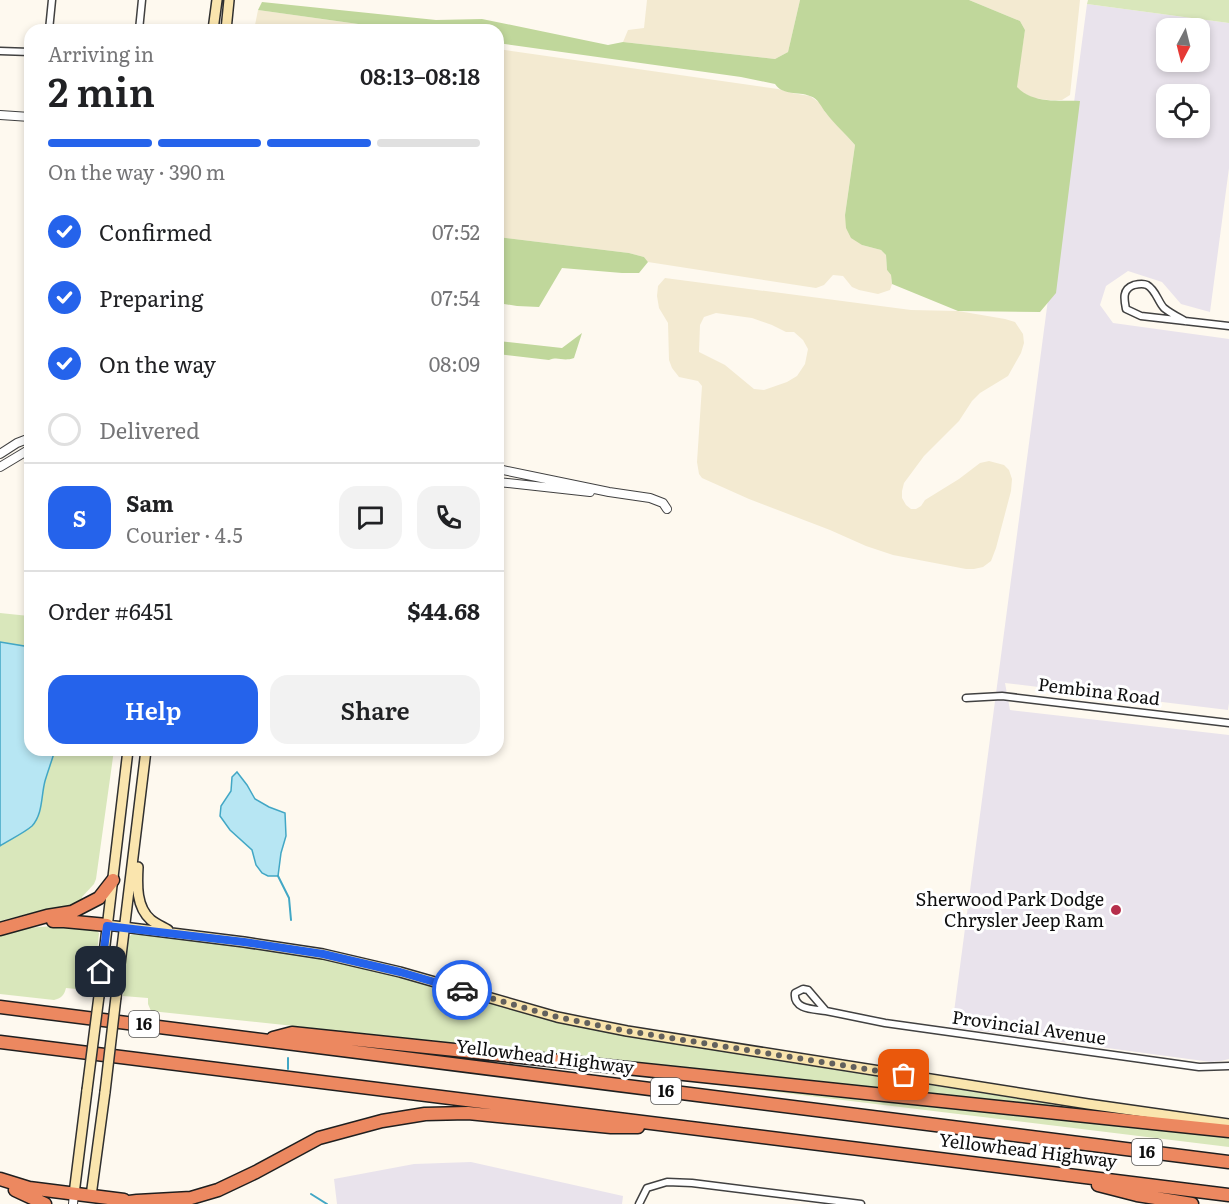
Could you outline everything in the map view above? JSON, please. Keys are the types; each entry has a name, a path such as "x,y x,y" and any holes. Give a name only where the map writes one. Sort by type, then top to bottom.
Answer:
{"highway":[{"path":"0,929 72,912 99,898 113,880"},
{"path":"25,922 63,921 107,926"},
{"name":"Yellowhead Highway","path":"0,1006 1229,1162"},
{"path":"268,1040 292,1033 1229,1131"},
{"name":"Yellowhead Highway","path":"0,1042 1229,1195"},
{"path":"113,1204 191,1198 218,1190 320,1138 382,1121 425,1114 468,1113 611,1127 699,1128"},
{"path":"1054,1173 1137,1195 1192,1204"},
{"path":"0,1179 73,1199 137,1201"},
{"path":"0,1184 45,1204"}],"main road":[{"path":"214,24 217,0"},
{"path":"227,24 230,0"},
{"path":"73,1199 127,756"},
{"path":"90,1200 145,756"},
{"path":"137,829 139,902 151,920 173,933"},
{"path":"107,926 323,954 400,972 557,1017 627,1031 1229,1124"}],"street":[{"path":"50,24 52,0"},
{"path":"140,24 142,0"},
{"path":"0,51 24,52"},
{"path":"0,115 24,117"},
{"path":"1185,321 1165,308 1146,284 1128,287 1124,294 1126,309 1141,316 1185,321 1229,326"},
{"path":"0,454 24,440"},
{"path":"0,467 24,453"},
{"path":"504,470 650,498 663,503 667,509"},
{"path":"504,483 577,491 609,492"},
{"name":"Pembina Road","path":"966,698 1002,696 1229,723"},
{"name":"Provincial Avenue","path":"826,1011 808,990 803,989 795,993 794,998 800,1006 885,1023 1189,1066 1229,1066"},
{"path":"639,1204 647,1188 668,1182 861,1204"}],"shaded area":[{"path":"647,0 800,0 788,52 775,59 623,42 628,30 644,28"},
{"path":"969,0 1080,0 1070,95 1062,100 1034,98 1016,87 1025,30 1020,21"},
{"path":"1087,4 1192,18 1156,18 1156,72 1210,72 1210,20 1229,23 1229,168 1210,312 1181,304 1162,282 1128,271 1106,286 1100,305 1113,323 1229,339 1229,703 1228,710 1005,683 1010,710 1229,735 1229,1059 1211,1062 952,1027"},
{"path":"258,10 358,24 255,24"},
{"path":"504,50 778,89 810,96 820,103 825,112 855,145 845,215 862,245 881,250 886,255 887,270 891,275 892,284 890,290 878,294 859,290 852,287 843,276 833,275 824,285 816,288 648,262 644,257 629,253 504,238"},
{"path":"665,278 911,310 958,311 1015,322 1023,334 1024,343 1008,376 980,393 972,401 959,421 924,456 904,483 902,491 902,498 906,505 911,509 916,509 925,500 980,463 989,461 1004,465 1009,470 1012,479 1011,491 991,561 983,567 966,569 893,555 749,499 702,478 697,462 702,386 698,381 679,377 672,368 669,360 668,323 659,308 658,286","holes":["716,313 752,318 786,332 794,332 803,340 808,349 805,364 797,376 764,390 754,389 725,365 699,352 700,325 704,317"]},
{"path":"471,1162 623,1196 622,1204 337,1204 334,1179 414,1164"}],"green space":[{"path":"800,0 969,0 1020,21 1025,30 1017,87 1038,99 1080,101 1056,293 1040,312 958,311 892,284 891,275 887,270 886,255 881,250 862,245 851,238 846,228 845,215 855,145 813,97 786,92 775,84 741,77 504,44 504,24 358,24 258,10 262,2 436,20 482,19 608,45 623,42 775,59 788,52"},
{"path":"1088,0 1229,0 1229,23 1210,20 1210,18 1192,18 1087,4"},
{"path":"504,238 629,253 644,257 648,262 639,273 562,268 539,307 504,304"},
{"path":"582,333 574,358 549,360 504,355 504,342 562,348"},
{"path":"0,613 24,615 24,756 113,756 96,879 82,897 84,902 61,910 36,912 0,921"},
{"path":"69,925 96,930 99,933 94,984 91,983 87,990 66,988 62,996 54,1000 0,994 0,936 26,928"},
{"path":"140,934 313,956 556,1020 655,1041 1089,1110 151,1011 148,998 123,996 128,938 131,935"},
{"path":"670,1077 1229,1133 1229,1147 670,1079"}],"water":[{"path":"0,642 24,646 24,756 53,756 36,821 29,829 0,846"},
{"path":"237,772 255,799 285,813 286,836 278,876 268,876 262,873 256,865 252,850 230,830 220,816 221,806 231,791 232,777"}],"waterway":[{"path":"278,876 289,898 291,920"},
{"path":"288,1058 288,1069"},
{"path":"311,1194 327,1204"}],"way so far":[{"path":"462,990 557,1017 627,1031 904,1075"}],"place":[{"name":"Sherwood Park Dodge Chrysler Jeep Ram","path":"1116,910"}],"route":[{"path":"101,972 107,926 323,954 400,972 462,990"}]}
